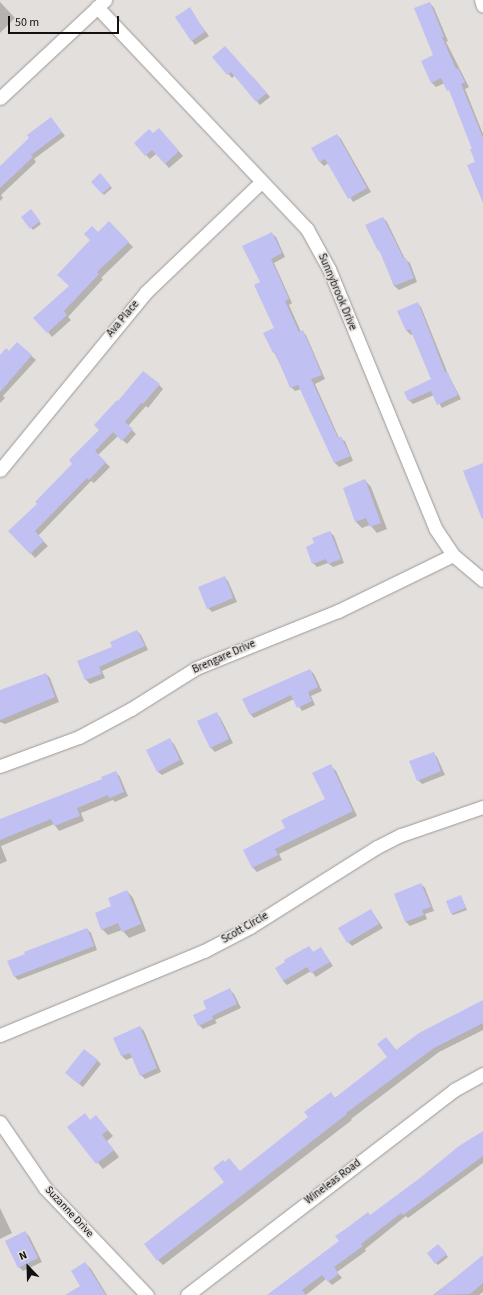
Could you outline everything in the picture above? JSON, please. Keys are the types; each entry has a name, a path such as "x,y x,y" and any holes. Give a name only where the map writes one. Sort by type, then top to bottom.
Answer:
{"street":[{"path":"481,0 483,6"},
{"path":"1,95 101,4"},
{"name":"Sunnybrook Drive","path":"101,4 260,182 307,229 319,249 435,528 453,555 483,580"},
{"name":"Ava Place","path":"0,470 146,292 260,182"},
{"name":"Brengare Drive","path":"0,766 79,737 131,709 196,668 338,611 453,555"},
{"name":"Scott Circle","path":"0,1035 204,951 250,927 377,847 401,835 483,806"},
{"name":"Wineleas Road","path":"187,1295 454,1090 483,1074"},
{"name":"Suzanne Drive","path":"0,1122 45,1188 147,1295"}],"building":[{"path":"430,2 444,37 442,37 456,69 458,68 465,82 461,84 483,138 483,203 467,165 475,162 470,149 472,149 449,90 447,91 441,78 431,83 421,61 433,55 414,8"},
{"path":"190,7 205,32 191,41 175,17"},
{"path":"225,46 267,93 256,102 231,72 227,75 212,57"},
{"path":"51,117 62,132 31,155 33,157 0,188 0,166 29,138 27,135"},
{"path":"159,128 179,151 165,164 152,150 145,156 134,143 149,129 153,133"},
{"path":"337,134 367,188 348,199 325,159 319,162 311,148"},
{"path":"100,173 111,186 102,194 91,182"},
{"path":"31,209 40,221 30,229 21,217"},
{"path":"383,217 404,259 406,258 414,278 394,286 379,250 378,251 365,225"},
{"path":"109,221 129,242 97,272 99,274 64,311 67,315 47,333 33,318 69,286 57,275 90,240 84,234 92,226 98,232"},
{"path":"272,232 282,253 271,259 289,299 285,301 299,332 303,330 322,375 311,379 338,438 341,436 350,456 334,463 298,385 290,388 275,352 273,353 263,333 274,328 254,285 260,282 242,246"},
{"path":"418,302 445,372 447,371 458,395 437,405 431,391 408,401 404,392 431,379 410,329 406,331 397,311"},
{"path":"17,342 32,355 0,392 0,355 6,348 9,351"},
{"path":"143,371 160,384 125,422 133,429 122,441 113,432 95,451 106,462 89,480 87,478 35,531 44,541 30,554 8,531 37,504 35,502 72,464 69,460 99,430 94,425 117,400 118,401"},
{"path":"483,463 483,519 482,519 463,471"},
{"path":"365,479 381,523 370,527 366,518 355,522 343,488"},
{"path":"330,531 341,559 328,564 326,559 312,564 306,547 314,543 312,538"},
{"path":"225,576 233,598 207,609 198,587"},
{"path":"137,630 145,646 99,667 102,674 85,680 77,661 112,647 110,642"},
{"path":"310,669 318,687 308,692 312,701 297,708 291,695 250,715 242,699"},
{"path":"46,673 55,697 0,720 0,690"},
{"path":"217,712 229,739 210,748 197,721"},
{"path":"170,738 180,760 157,772 146,750"},
{"path":"434,752 441,771 417,781 409,761"},
{"path":"331,764 353,811 275,849 278,855 252,868 243,850 285,828 281,820 325,799 312,773"},
{"path":"116,771 124,792 109,798 108,795 77,808 80,816 54,826 51,819 0,840 0,819 102,779 101,777"},
{"path":"421,883 431,907 422,910 424,915 405,922 394,894"},
{"path":"127,890 141,924 122,932 118,923 101,930 95,913 111,906 108,898"},
{"path":"461,895 466,908 451,914 446,901"},
{"path":"371,909 379,924 347,943 338,928"},
{"path":"87,928 94,946 14,977 7,961 25,954 24,952"},
{"path":"309,946 313,952 321,947 330,962 311,973 307,967 283,981 275,968 285,962 284,960"},
{"path":"230,988 237,1004 212,1016 213,1019 198,1026 193,1015 206,1009 203,1001"},
{"path":"483,1000 483,1023 434,1048 346,1113 347,1114 157,1261 144,1244 224,1182 213,1168 223,1160 225,1162 229,1158 240,1171 308,1117 304,1112 331,1092 335,1098 387,1057 377,1044 386,1037 396,1050 419,1033"},
{"path":"140,1026 157,1068 140,1076 130,1053 121,1056 113,1038"},
{"path":"84,1049 98,1060 79,1084 65,1073"},
{"path":"85,1113 90,1120 96,1115 108,1130 102,1135 114,1150 96,1164 67,1127"},
{"path":"483,1131 483,1156 403,1215 401,1213 361,1244 363,1246 334,1267 339,1274 328,1282 322,1275 302,1290 306,1295 267,1295 339,1241 335,1236 368,1212 370,1215 420,1178 459,1146"},
{"path":"25,1231 38,1258 18,1268 5,1241"},
{"path":"438,1244 447,1254 435,1264 427,1253"},
{"path":"483,1255 483,1283 470,1294 434,1295"},
{"path":"85,1262 106,1295 65,1295 80,1286 71,1271"}]}
